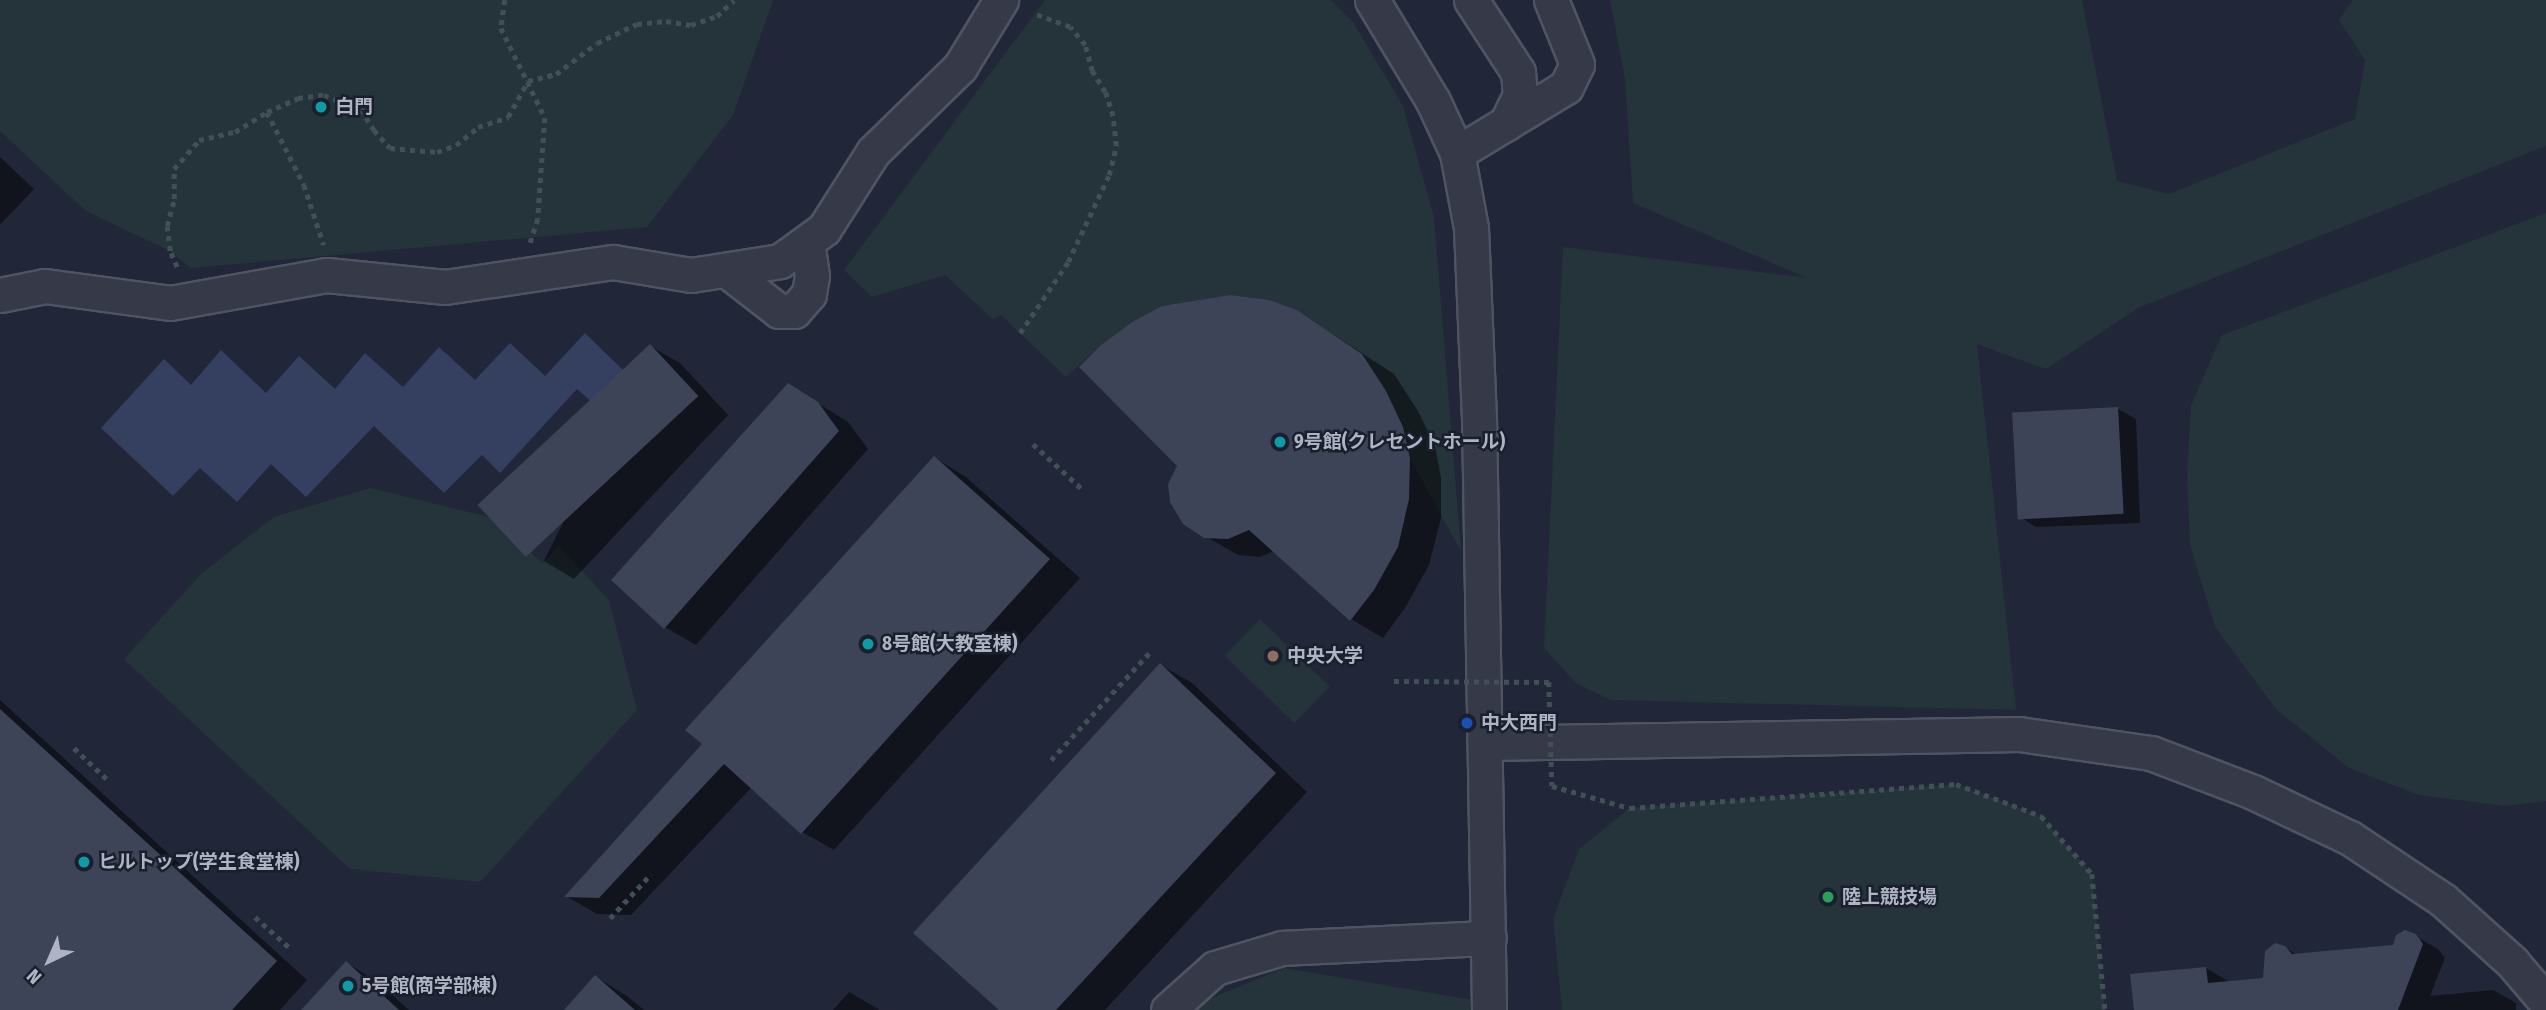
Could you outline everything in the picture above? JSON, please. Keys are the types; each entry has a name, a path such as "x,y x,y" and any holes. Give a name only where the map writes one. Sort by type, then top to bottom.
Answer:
{"street":[{"path":"0,295 44,286 170,303 327,275 445,287 613,262 691,275 780,261 824,229 873,152 960,67 1001,0"},
{"path":"1372,0 1433,101 1457,153 1471,228 1476,323 1489,1010"},
{"path":"1471,0 1518,72 1520,95 1506,124"},
{"path":"1457,153 1566,87 1577,64 1551,0"},
{"path":"726,270 779,312 794,311 809,294 812,276 807,242"},
{"path":"1485,743 2019,734 2151,753 2253,792 2350,838 2443,900 2512,962 2546,1002"},
{"path":"1168,1010 1215,968 1282,948 1489,938"}],"path":[{"path":"505,0 501,28 545,118 538,219 521,275"},
{"path":"177,267 170,251 167,226 174,199 174,169 199,141 235,132 267,111 298,98 324,95 361,109 390,148 437,152 456,145 478,127 508,117 528,81 556,74 597,43 637,24 666,21 691,25 718,16 734,0"},
{"path":"1020,332 1068,262 1109,175 1116,146 1113,116 1105,92 1092,71 1085,45 1070,27 1034,14"},
{"path":"267,111 304,186 323,236 325,256"},
{"path":"1033,444 1081,488"},
{"path":"1051,760 1149,653"},
{"path":"1394,681 1549,682 1552,786 1630,808 1956,784 2041,816 2092,874 2105,1010"},
{"path":"74,748 107,780"},
{"path":"610,918 651,874"},
{"path":"256,917 290,948"}],"shaded area":[{"path":"0,0 773,0 733,115 647,227 191,268 170,251 86,211 0,131"},
{"path":"1045,0 1331,0 1353,22 1403,106 1434,217 1461,551 1410,458 1403,427 1386,391 1362,354 1297,310 1269,300 1230,295 1162,306 1132,322 1101,345 1066,377 1001,315 993,319 945,275 872,297 844,270"},
{"path":"1610,0 2082,0 2117,181 2169,194 2355,119 2365,60 2339,20 2353,0 2546,0 2546,146 2138,308 2046,369 1977,344 2016,710 1611,700 1576,683 1544,648 1563,247 1807,278 1633,203 1625,79"},
{"path":"2546,213 2546,801 2506,806 2419,795 2349,768 2276,709 2215,627 2190,545 2187,475 2191,405 2222,335"},
{"path":"370,488 489,517 543,563 559,546 609,600 637,710 480,882 350,869 124,659 201,574 274,517"},
{"path":"1260,619 1330,686 1294,723 1225,656"},
{"name":"陸上競技場","path":"1956,784 2041,816 2092,874 2105,1010 1562,1010 1553,919 1579,849 1630,808"},
{"path":"1284,968 1479,1001 1480,1010 1183,1010"}],"water":[{"path":"585,333 624,371 594,404 577,389 500,473 482,455 444,493 374,426 306,497 271,464 237,502 200,468 173,496 101,428 164,359 191,385 221,350 266,393 299,356 335,389 365,353 403,387 439,347 475,380 510,343 545,376"}],"building":[{"name":"9号館(クレセントホール)","path":"1230,295 1269,300 1297,310 1362,354 1386,391 1403,427 1410,458 1409,499 1398,547 1374,590 1350,621 1249,530 1228,539 1204,538 1183,524 1170,502 1168,484 1177,466 1079,367 1101,345 1132,322 1162,306"},
{"path":"650,344 698,396 526,557 477,505"},
{"path":"788,383 818,402 839,431 664,629 611,580"},
{"path":"2118,407 2124,514 2018,519 2012,413"},
{"name":"8号館(大教室棟)","path":"934,456 1050,559 801,834 724,764 599,898 564,897 702,744 685,730"},
{"path":"1160,663 1276,773 1056,1010 999,1010 913,933"},
{"name":"ヒルトップ(学生食堂棟)","path":"0,709 277,961 232,1010 0,1010"},
{"path":"2405,930 2416,934 2423,944 2398,1010 2134,1010 2130,974 2206,967 2208,983 2263,978 2265,951 2275,943 2285,946 2292,954 2393,945 2396,935"},
{"name":"5号館(商学部棟)","path":"346,961 399,1010 301,1010"},
{"path":"595,975 635,1010 564,1010"}],"place":[{"name":"白門","path":"321,107"},
{"name":"9号館(クレセントホール)","path":"1280,442"},
{"name":"8号館(大教室棟)","path":"868,644"},
{"name":"中央大学","path":"1273,656"},
{"name":"中大西門","path":"1467,723"},
{"name":"ヒルトップ(学生食堂棟)","path":"84,862"},
{"name":"陸上競技場","path":"1828,897"},
{"name":"5号館(商学部棟)","path":"348,986"}]}
